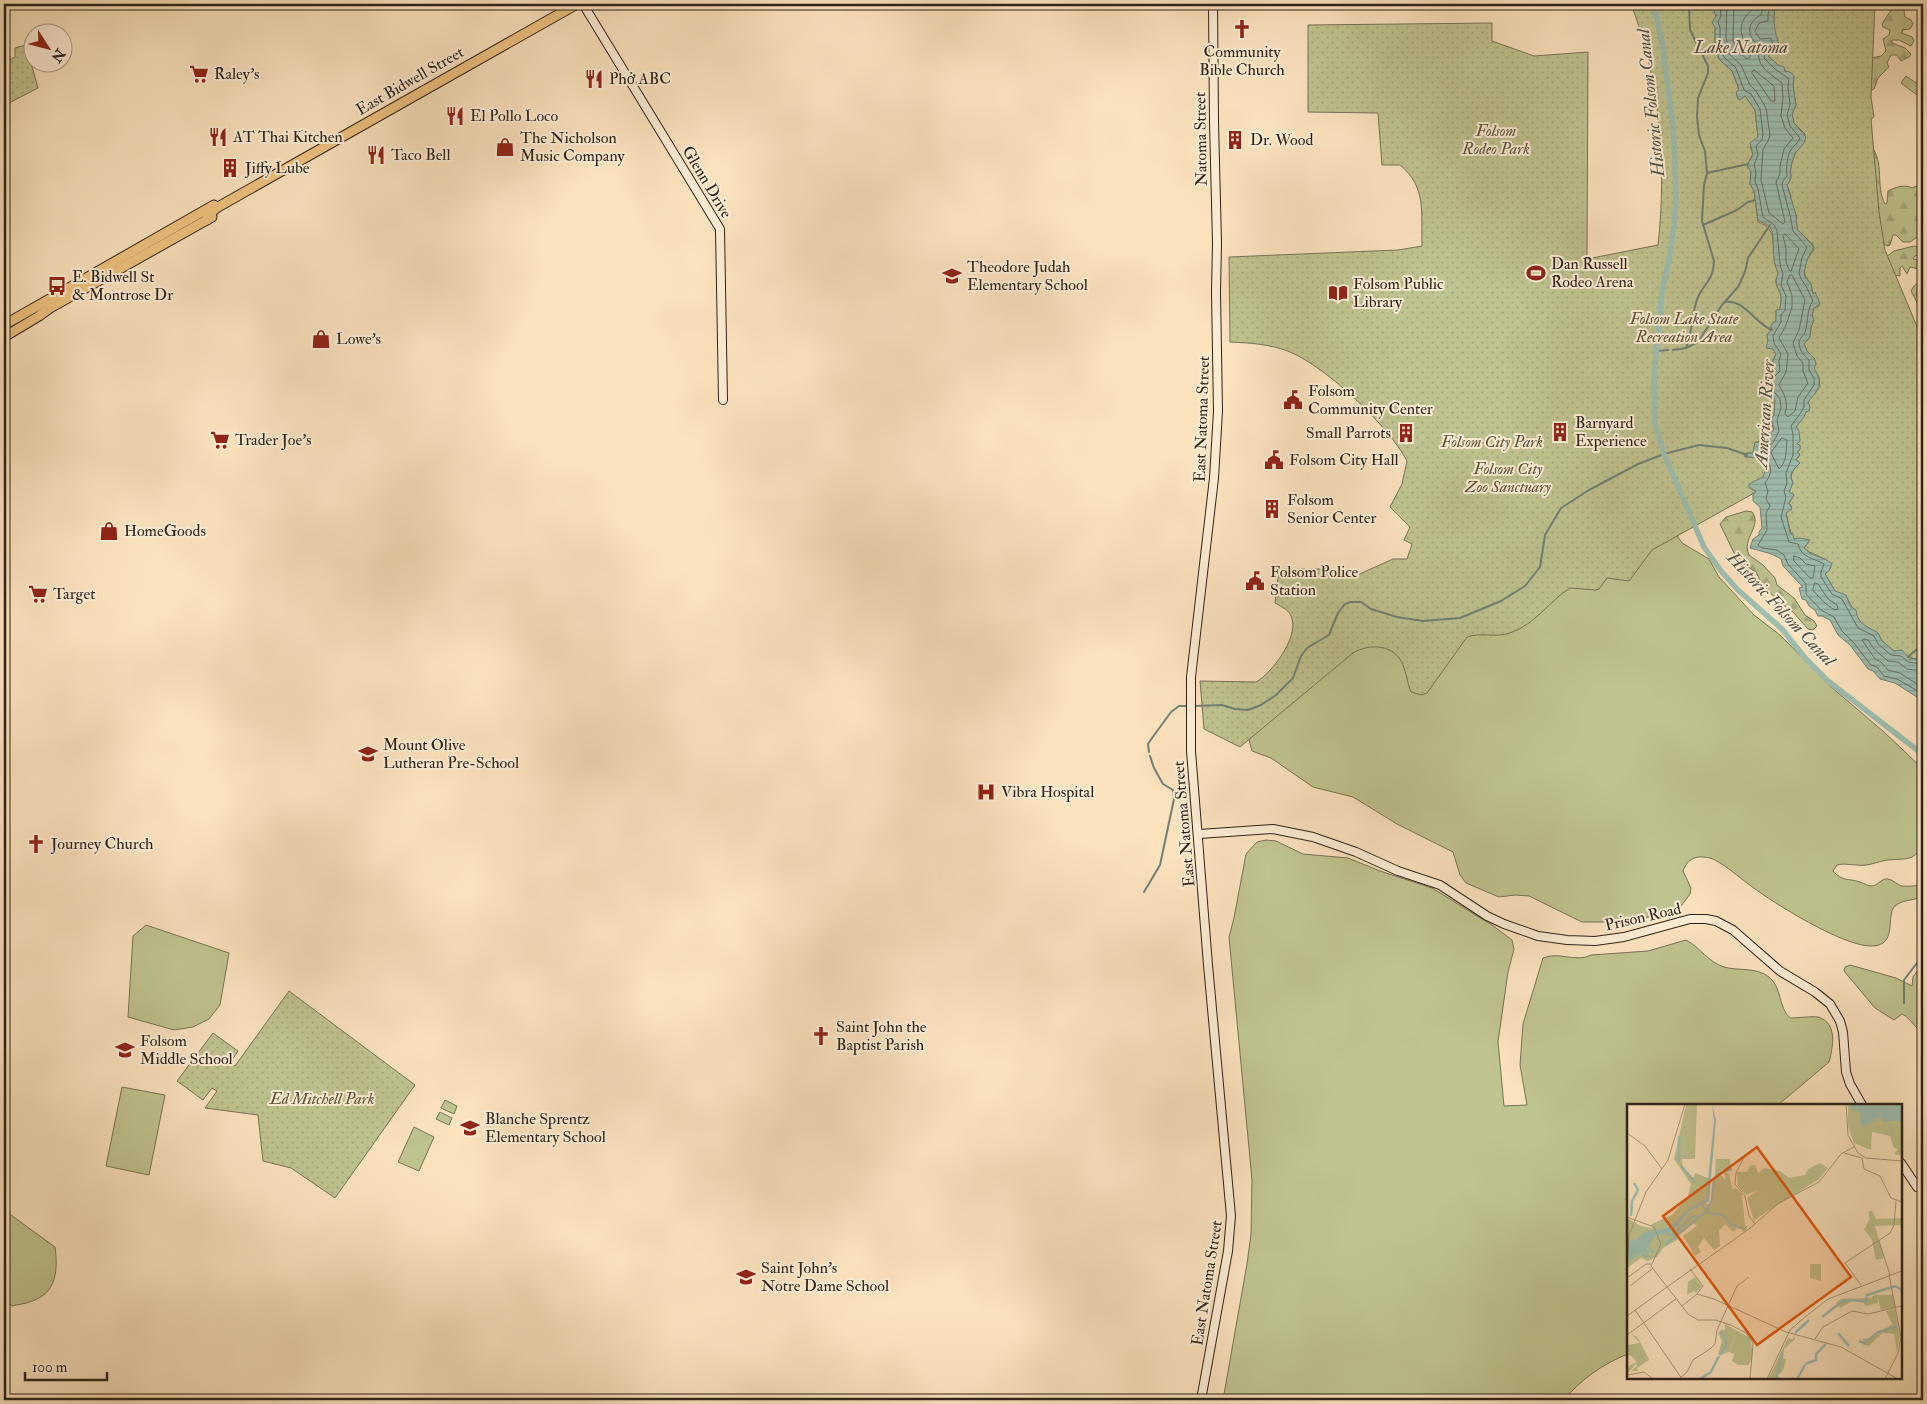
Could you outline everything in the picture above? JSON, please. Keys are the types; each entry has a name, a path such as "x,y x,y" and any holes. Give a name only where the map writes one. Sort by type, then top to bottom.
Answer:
{"main road":[{"name":"East Bidwell Street","path":"4,325 249,185 258,185 577,4"},
{"name":"Glenn Drive","path":"583,4 720,229 722,400"},
{"name":"Natoma Street","path":"1213,4 1218,243"},
{"name":"East Bidwell Street","path":"4,337 50,308 254,193 258,185"},
{"path":"158,248 163,239 202,217 208,208"},
{"name":"East Natoma Street","path":"1201,1400 1228,1251 1231,1216 1208,965 1191,736 1191,686 1215,464 1218,411 1216,300 1218,243"},
{"path":"4,331 37,310 41,304"},
{"name":"Prison Road","path":"1199,834 1273,829 1313,837 1346,848 1398,871 1440,885 1487,916 1538,936 1595,941 1624,937 1690,919 1716,921 1733,930 1780,970 1830,1004 1840,1021 1843,1032 1846,1072 1850,1084 1861,1104"},
{"path":"1902,1165 1917,1188"}],"green space":[{"path":"1631,4 1716,4 1715,44 1719,59 1732,71 1739,89 1738,99 1745,96 1755,110 1758,137 1750,146 1753,154 1747,165 1751,172 1750,184 1754,191 1758,222 1771,232 1774,260 1778,274 1776,283 1781,300 1780,309 1776,311 1776,321 1767,335 1769,348 1773,349 1776,354 1773,360 1775,370 1771,373 1766,371 1764,373 1768,382 1766,389 1760,390 1757,393 1764,397 1772,396 1774,399 1776,408 1771,421 1774,430 1770,435 1770,439 1763,441 1765,444 1758,441 1753,453 1746,453 1745,457 1761,459 1765,466 1765,476 1756,481 1750,488 1756,492 1652,550 1629,581 1607,578 1599,589 1596,590 1570,588 1519,629 1505,634 1467,637 1427,693 1421,695 1411,692 1403,665 1394,653 1381,647 1366,648 1353,653 1240,747 1204,729 1200,681 1256,682 1276,663 1287,645 1293,627 1288,611 1275,603 1279,569 1320,569 1353,577 1393,559 1407,559 1412,544 1404,540 1410,527 1390,507 1402,484 1407,461 1372,415 1321,370 1290,352 1253,343 1230,342 1229,257 1398,250 1422,246 1422,212 1419,192 1409,173 1400,165 1382,165 1378,113 1308,112 1308,25 1492,23 1492,41 1534,56 1588,52 1587,259 1658,245 1662,184 1659,123 1649,62"},
{"path":"1776,4 1875,4 1871,97 1874,117 1871,119 1879,212 1885,250 1923,341 1923,659 1921,660 1918,657 1916,659 1894,651 1882,641 1878,633 1862,625 1847,598 1835,591 1825,574 1831,568 1829,562 1804,548 1809,542 1792,538 1786,513 1792,507 1789,503 1794,495 1789,492 1793,483 1791,477 1799,462 1796,460 1800,455 1797,453 1800,446 1797,444 1800,441 1796,427 1806,412 1808,402 1820,387 1819,377 1813,368 1816,364 1814,358 1807,351 1804,344 1810,337 1814,320 1812,315 1814,308 1819,306 1819,303 1805,272 1807,262 1814,250 1813,245 1797,229 1796,215 1787,185 1791,178 1793,158 1805,134 1794,123 1792,114 1796,105 1793,86 1794,76 1785,71 1784,67 1778,65 1768,56 1771,53 1779,54 1774,25"},
{"path":"1892,4 1903,4 1905,17 1911,20 1913,24 1910,29 1903,30 1902,33 1912,37 1914,41 1911,46 1899,40 1892,40 1892,43 1905,48 1911,54 1901,61 1897,55 1891,55 1887,63 1889,67 1878,78 1874,89 1869,91 1871,58 1881,56 1886,51 1883,39 1889,35 1890,30 1883,27 1882,24 1891,10"},
{"path":"22,46 22,72 34,72 38,88 9,103 4,92 4,63 15,57 15,48"},
{"path":"1906,76 1922,87 1917,95 1901,83"},
{"path":"1871,146 1878,159 1882,197 1885,204 1887,203 1888,191 1894,188 1903,186 1912,188 1917,186 1923,190 1923,233 1910,242 1903,242 1896,235 1893,235 1890,245 1887,246 1882,242"},
{"path":"1914,246 1918,247 1920,251 1919,255 1913,259 1923,261 1923,270 1910,267 1907,274 1902,266 1900,268 1900,276 1892,275 1885,258 1894,251"},
{"path":"1923,279 1923,311 1911,291"},
{"path":"1746,511 1752,512 1755,517 1747,549 1749,555 1763,565 1775,578 1777,585 1794,598 1805,615 1814,621 1817,626 1813,630 1808,629 1793,612 1779,602 1762,584 1756,572 1740,562 1736,557 1720,524 1726,517"},
{"path":"1674,531 1682,543 1709,559 1719,577 1754,615 1780,635 1830,686 1884,732 1923,769 1923,845 1919,852 1906,859 1865,865 1837,865 1833,871 1843,878 1870,886 1888,879 1902,886 1921,886 1923,896 1902,902 1892,910 1888,936 1879,945 1858,944 1826,931 1776,903 1720,863 1705,857 1697,857 1690,860 1683,871 1691,888 1690,894 1681,906 1673,912 1624,922 1582,922 1529,896 1499,897 1466,883 1460,875 1453,852 1397,824 1353,797 1313,787 1271,758 1252,751 1247,732 1309,661"},
{"path":"1266,840 1276,841 1303,854 1348,858 1432,888 1492,925 1512,940 1514,949 1508,972 1498,1042 1504,1106 1527,1105 1520,1065 1523,1024 1543,958 1549,956 1579,958 1591,955 1648,951 1686,940 1718,965 1759,972 1769,977 1776,986 1783,1008 1790,1018 1818,1017 1829,1024 1833,1043 1829,1062 1779,1104 1627,1104 1627,1354 1610,1362 1593,1373 1564,1400 1223,1400 1251,1234 1252,1180 1229,937 1246,854 1257,842"},
{"path":"146,925 229,953 220,1005 209,1019 193,1027 174,1030 128,1017 133,936"},
{"path":"1923,963 1923,1032 1902,1014 1894,1020 1875,1008 1844,971 1845,967 1850,965 1896,978 1912,986 1913,977"},
{"name":"Ed Mitchell Park","path":"289,991 415,1085 335,1198 291,1168 263,1161 258,1115 205,1108 217,1091 212,1088 203,1100 177,1081 213,1033 238,1051 230,1063 235,1066"},
{"path":"122,1087 165,1095 149,1175 106,1166"},
{"path":"445,1100 457,1106 454,1114 441,1108"},
{"path":"440,1112 452,1118 449,1125 436,1119"},
{"path":"414,1127 434,1137 419,1171 398,1162"},
{"path":"4,1210 55,1247 56,1255 56,1272 47,1292 30,1302 12,1306 4,1299"}],"water":[{"name":"Lake Natoma","path":"1716,4 1776,4 1774,22 1781,51 1779,54 1771,53 1768,56 1778,65 1784,67 1785,71 1790,72 1794,76 1793,86 1796,105 1792,114 1794,123 1806,137 1795,154 1791,166 1791,178 1787,185 1796,215 1797,229 1814,247 1807,260 1804,273 1811,284 1813,294 1815,292 1820,304 1814,308 1812,315 1814,320 1810,337 1804,344 1807,351 1814,358 1816,364 1814,368 1819,382 1815,394 1808,402 1809,411 1806,412 1796,427 1799,431 1800,441 1797,444 1800,445 1800,449 1797,452 1800,454 1796,460 1800,463 1791,474 1793,483 1789,492 1794,495 1789,503 1792,509 1786,513 1790,533 1793,534 1794,539 1810,540 1804,548 1811,554 1825,559 1832,564 1829,571 1825,574 1835,591 1846,595 1850,606 1856,610 1860,622 1878,633 1882,641 1894,651 1902,650 1909,658 1916,659 1918,657 1920,660 1923,659 1923,699 1895,683 1880,679 1873,671 1868,669 1850,645 1838,635 1830,620 1818,616 1806,600 1802,599 1799,588 1803,587 1783,566 1781,559 1750,548 1753,539 1759,535 1762,528 1760,507 1753,501 1753,495 1756,491 1749,487 1749,484 1763,477 1766,469 1761,459 1744,456 1746,453 1753,453 1755,442 1765,444 1763,440 1770,439 1769,431 1772,432 1774,430 1772,421 1770,421 1774,415 1775,400 1772,396 1764,397 1757,394 1758,391 1766,389 1768,384 1764,373 1766,371 1771,373 1775,370 1773,360 1776,354 1773,349 1766,348 1767,335 1771,330 1771,325 1776,321 1776,310 1780,309 1781,298 1776,283 1778,274 1774,260 1772,231 1758,220 1754,191 1750,184 1751,172 1747,165 1753,155 1750,143 1758,137 1755,110 1745,96 1740,100 1738,99 1736,92 1739,89 1732,71 1719,59 1715,45 1715,28 1712,22 1717,15 1714,13"}],"waterway":[{"name":"Historic Folsom Canal","path":"1654,4 1662,42 1673,127 1676,203 1670,254 1662,291 1654,376 1655,424 1664,454 1704,547 1721,571 1738,590 1782,629 1806,659 1828,681 1921,753"},
{"path":"1673,350 1686,348 1696,303 1712,273 1714,261 1702,221 1704,185 1707,173 1705,151 1699,135 1697,117 1698,98 1708,73 1708,66 1690,30 1689,4"},
{"path":"1707,173 1748,164"},
{"path":"1703,225 1755,200"},
{"path":"1686,348 1698,342 1722,305 1738,287 1745,272 1748,258 1770,225"},
{"path":"1725,302 1738,304 1772,330"},
{"path":"1656,351 1668,350"},
{"name":"American River","path":"1194,706 1222,705 1248,710 1261,705 1276,695 1293,678 1301,656 1307,648 1329,635 1338,613 1345,604 1361,602 1371,609 1397,617 1423,621 1460,618 1501,601 1525,586 1540,567 1545,535 1561,508 1589,490 1638,464 1664,454 1699,445 1727,448 1747,455"},
{"path":"1908,657 1923,644"},
{"path":"1149,752 1148,744 1171,712 1179,706 1189,706"},
{"path":"1144,892 1160,865 1174,799 1173,790 1163,784 1150,756"},
{"path":"1904,1003 1904,980 1923,955"}],"place":[{"name":"Community Bible Church","path":"1242,29"},
{"name":"Raley's","path":"199,74"},
{"name":"Phở ABC","path":"594,79"},
{"name":"El Pollo Loco","path":"455,116"},
{"name":"AT Thai Kitchen","path":"218,137"},
{"name":"Dr. Wood","path":"1235,140"},
{"name":"The Nicholson Music Company","path":"505,147"},
{"name":"Taco Bell","path":"376,155"},
{"name":"Jiffy Lube","path":"230,168"},
{"name":"Dan Russell Rodeo Arena","path":"1536,273"},
{"name":"Theodore Judah Elementary School","path":"952,276"},
{"name":"E. Bidwell St & Montrose Dr","path":"57,286"},
{"name":"Folsom Public Library","path":"1338,293"},
{"name":"Lowe's","path":"321,339"},
{"name":"Folsom Community Center","path":"1293,400"},
{"name":"Barnyard Experience","path":"1560,432"},
{"name":"Small Parrots","path":"1406,433"},
{"name":"Trader Joe's","path":"220,440"},
{"name":"Folsom City Hall","path":"1274,460"},
{"name":"Folsom Senior Center","path":"1272,509"},
{"name":"HomeGoods","path":"109,531"},
{"name":"Folsom Police Station","path":"1255,581"},
{"name":"Target","path":"38,594"},
{"name":"Mount Olive Lutheran Pre-School","path":"368,754"},
{"name":"Vibra Hospital","path":"986,792"},
{"name":"Journey Church","path":"36,844"},
{"name":"Saint John the Baptist Parish","path":"821,1036"},
{"name":"Folsom Middle School","path":"125,1050"},
{"name":"Blanche Sprentz Elementary School","path":"470,1128"},
{"name":"Saint John's Notre Dame School","path":"746,1277"}],"park label":[{"name":"Folsom Rodeo Park","path":"1496,140"},
{"name":"Folsom Lake State Recreation Area","path":"1684,328"},
{"name":"Folsom City Park","path":"1492,442"},
{"name":"Folsom City Zoo Sanctuary","path":"1508,478"}]}
